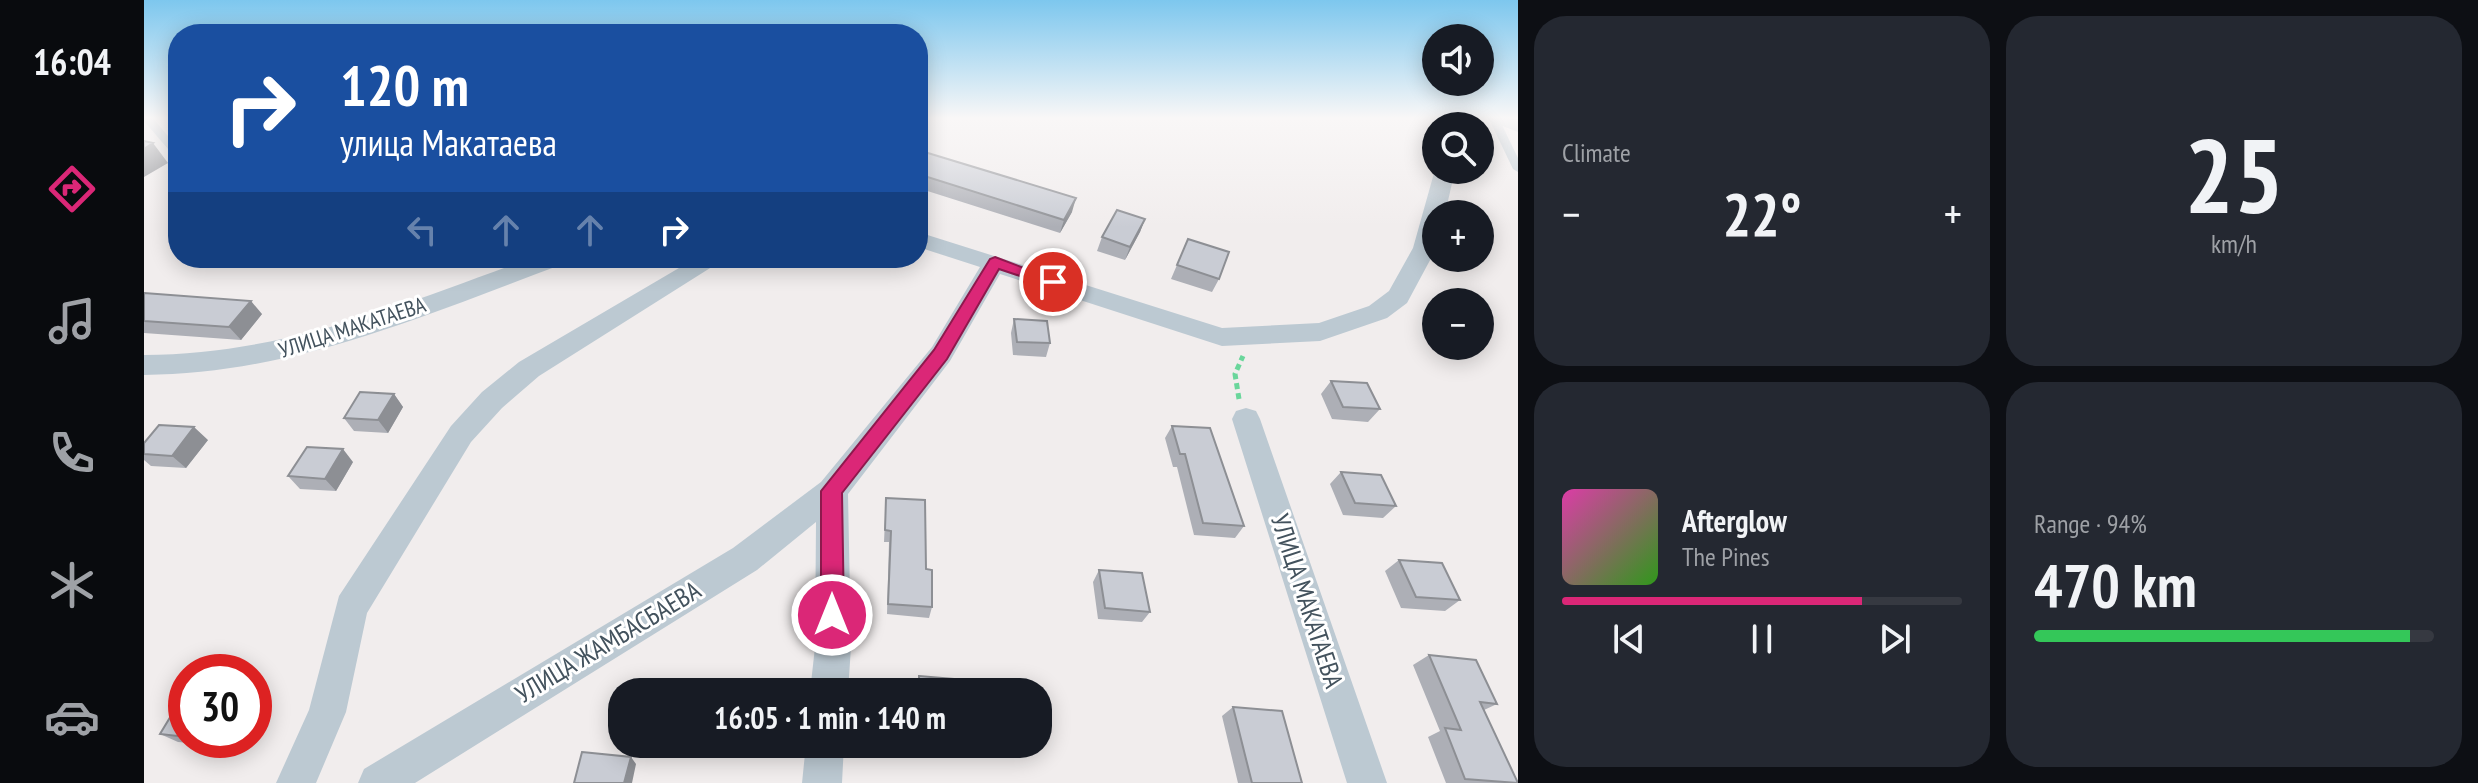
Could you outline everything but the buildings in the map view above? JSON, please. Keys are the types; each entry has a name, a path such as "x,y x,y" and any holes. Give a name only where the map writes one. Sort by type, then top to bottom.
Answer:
{"street":[{"path":"928,242 1222,337 1320,332 1378,312 1398,297 1425,248 1441,184"},
{"name":"УЛИЦА ЖАМБАСБАЕВА","path":"378,783 745,559 832,491 941,354 995,262"},
{"name":"УЛИЦА МАКАТАЕВА","path":"144,365 176,367 246,359 318,342 527,268"},
{"path":"296,783 327,712 351,608 461,434 492,400 529,369 697,268"},
{"name":"УЛИЦА МАКАТАЕВА","path":"1246,419 1367,783"},
{"path":"830,678 833,647 832,491"},
{"path":"822,783 824,758"}],"path":[{"path":"1246,419 1235,387 1235,374 1251,348"}],"route":[{"path":"832,615 832,491 941,354 995,262 1053,282"}]}
